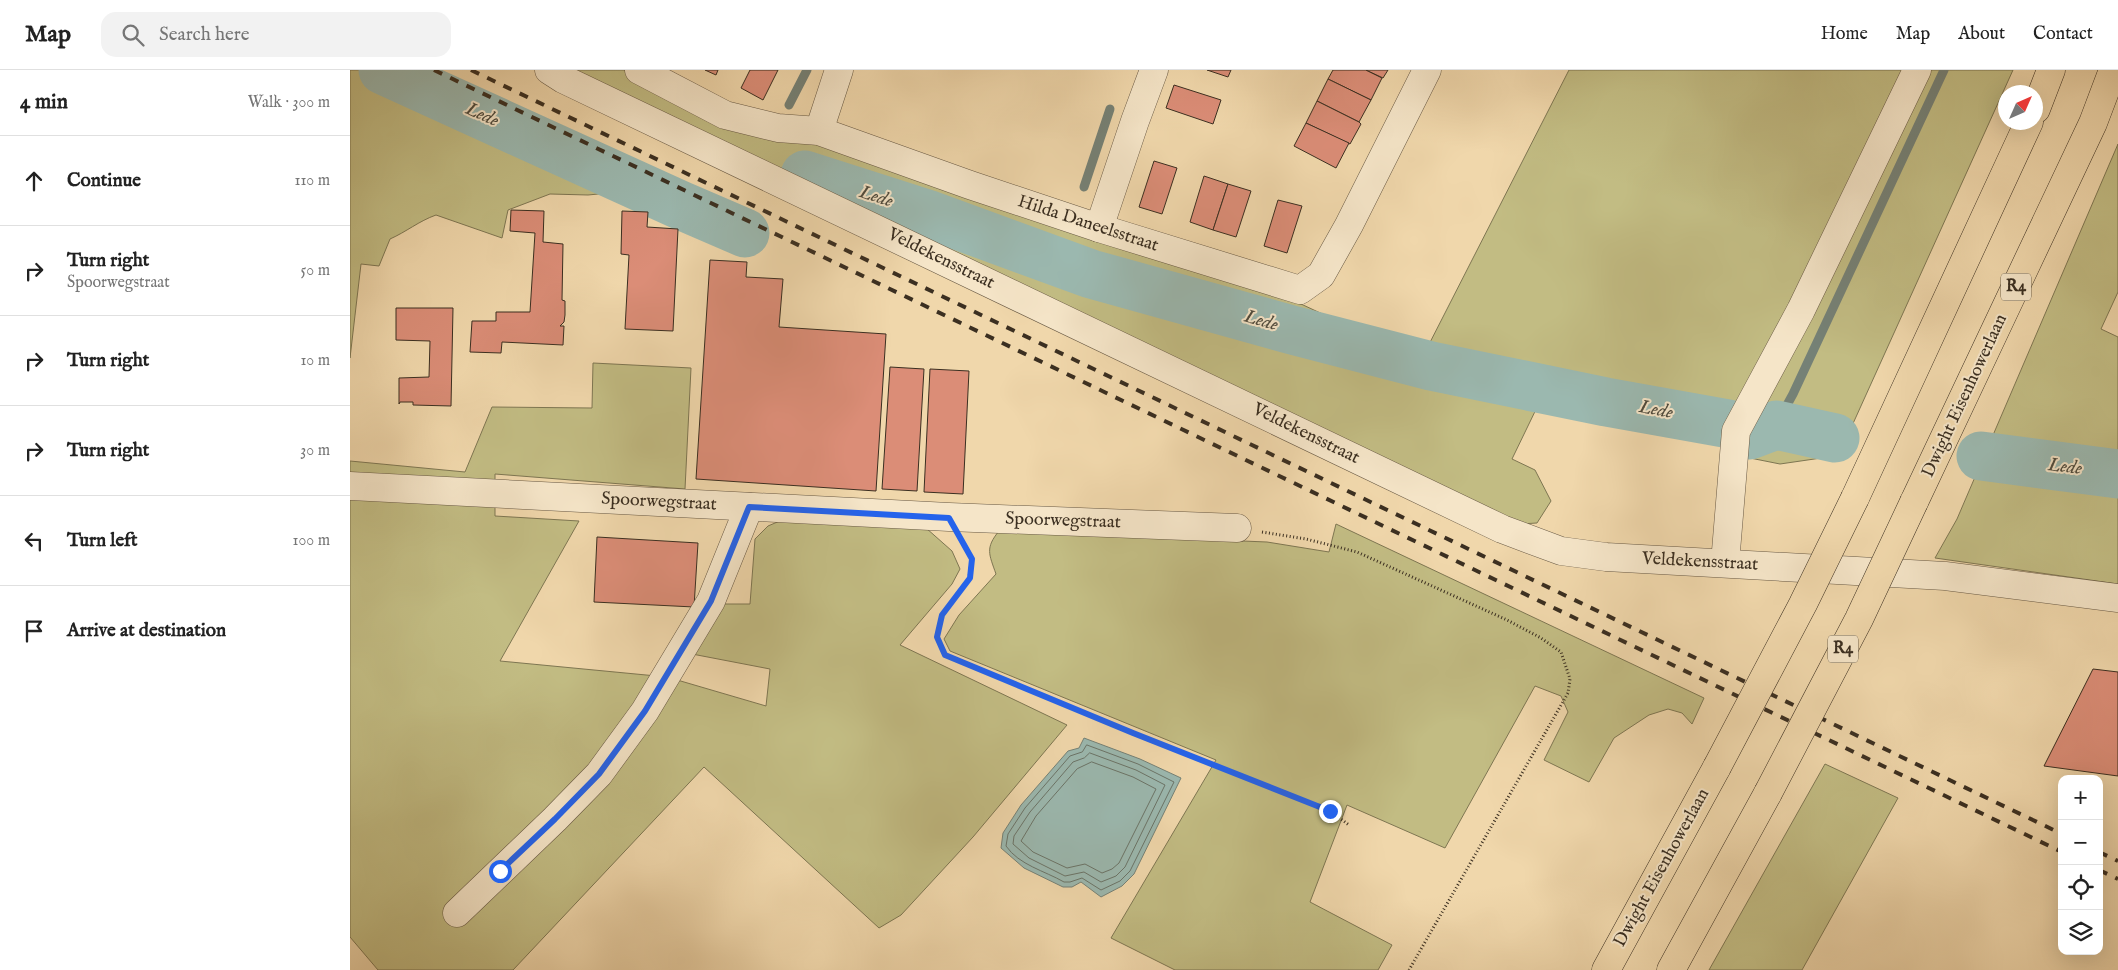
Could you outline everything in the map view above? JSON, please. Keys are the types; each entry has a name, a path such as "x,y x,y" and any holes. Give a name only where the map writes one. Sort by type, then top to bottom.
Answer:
{"highway":[{"path":"2043,91 2051,70"},
{"name":"Dwight Eisenhowerlaan","path":"1671,970 1768,793 1859,619 2093,122 2113,70"},
{"name":"Dwight Eisenhowerlaan","path":"1606,970 1717,767 1802,604 1854,498 2025,130"}],"street":[{"name":"Veldekensstraat","path":"549,70 563,79 1502,529 1561,551 1606,557 1945,576 2118,598"},
{"name":"Hilda Daneelsstraat","path":"639,70 725,115 778,128 819,131 970,185 1099,228 1300,290 1321,275 1349,226 1427,70"},
{"path":"819,131 839,70"},
{"path":"1099,228 1154,70"},
{"path":"1725,563 1736,430 1805,301 1917,70"},
{"name":"Spoorwegstraat","path":"350,486 949,518 1237,528"},
{"path":"457,913 599,774 645,711 711,601 749,507"}],"path":[{"path":"949,518 972,559 970,578 942,615 937,637 945,655 1133,733 1330,811 1349,825"},
{"path":"1237,528 1306,540 1357,552 1507,620 1541,638 1561,652 1570,679 1568,693 1409,970"}],"shaded area":[{"path":"350,70 399,70 699,219 699,227 629,191 588,195 550,194 508,210 502,238 436,215 390,239 379,266 361,264 350,358"},
{"path":"563,70 624,70 748,134 807,139 1286,297 1421,360 1569,70 2013,70 2006,85 1998,85 1998,103 1851,428 1835,456 1780,464 1745,457 1556,368 1512,459 1535,470 1551,501 1537,523 1520,524"},
{"path":"2118,144 2118,292 2101,329 2118,337 2118,584 1935,558 1957,519"},
{"path":"593,363 691,368 685,489 495,474 495,516 579,521 500,661 667,677 766,706 770,669 692,654 718,604 750,604 755,539 768,526 782,520 926,528 952,551 960,569 952,584 900,645 1067,725 973,837 901,915 879,928 704,767 513,970 378,970 350,937 350,461 465,472 492,407 592,408"},
{"path":"1336,524 1704,698 1692,724 1682,713 1668,709 1649,715 1614,738 1589,782 1544,760 1568,712 1561,696 1535,686 1445,848 1347,805 1310,902 1392,945 1378,970 1175,970 1111,938 1216,760 950,651 944,639 959,615 996,574 990,547 999,531 1267,542 1329,552"},
{"path":"1825,764 1898,798 1802,970 1709,970"}],"water":[{"path":"1084,738 1140,759 1181,778 1134,874 1122,886 1101,897 1081,882 1072,887 1063,887 1024,868 1001,848 1003,833 1021,805 1068,751 1079,748"}],"building":[{"path":"705,70 718,70 716,75"},
{"path":"750,70 778,70 763,100 741,88"},
{"path":"1207,70 1231,70 1228,77"},
{"path":"1333,70 1366,70 1382,78 1371,100 1328,79"},
{"path":"1366,70 1388,70 1383,78"},
{"path":"1328,79 1371,100 1359,122 1317,101"},
{"path":"1174,85 1221,100 1213,124 1166,108"},
{"path":"1317,101 1361,124 1350,144 1306,123"},
{"path":"1306,123 1349,143 1336,168 1294,146"},
{"path":"1154,161 1177,168 1162,214 1139,207"},
{"path":"1204,176 1228,184 1213,230 1190,222"},
{"path":"1228,184 1251,191 1236,237 1213,230"},
{"path":"1278,200 1302,206 1287,253 1264,246"},
{"path":"511,210 544,211 543,242 563,244 562,300 565,301 565,315 564,322 560,326 564,326 563,345 502,342 501,353 470,352 472,321 496,321 496,312 530,312 535,233 510,231"},
{"path":"622,211 648,212 647,227 678,229 673,331 625,329 629,255 621,254"},
{"path":"710,260 747,262 746,277 783,279 779,327 886,334 876,491 696,479"},
{"path":"396,308 453,308 451,406 413,405 413,402 400,402 399,404 399,378 429,377 430,341 396,340"},
{"path":"890,367 924,369 917,491 882,489"},
{"path":"930,369 969,371 963,494 924,492"},
{"path":"597,537 698,543 694,607 594,602"},
{"path":"2093,669 2118,672 2118,776 2044,766"}],"waterway":[{"name":"Lede","path":"383,70 745,233"},
{"path":"789,105 807,70"},
{"path":"1776,425 1793,394 1944,70"},
{"path":"1084,187 1110,109"},
{"name":"Lede","path":"805,175 927,214 1091,274 1292,330 1431,366 1606,402 1729,424"},
{"name":"Lede","path":"1750,435 1776,425 1835,438"},
{"name":"Lede","path":"1981,456 2118,474"}],"railway":[{"path":"434,70 2058,850"},
{"path":"471,70 2058,832"},
{"path":"2103,854 2118,861"},
{"path":"2103,872 2118,879"}],"route":[{"path":"500,871 599,774 645,711 711,601 749,507 949,518 972,559 970,578 942,615 937,637 945,655 1133,733 1330,811"}]}
